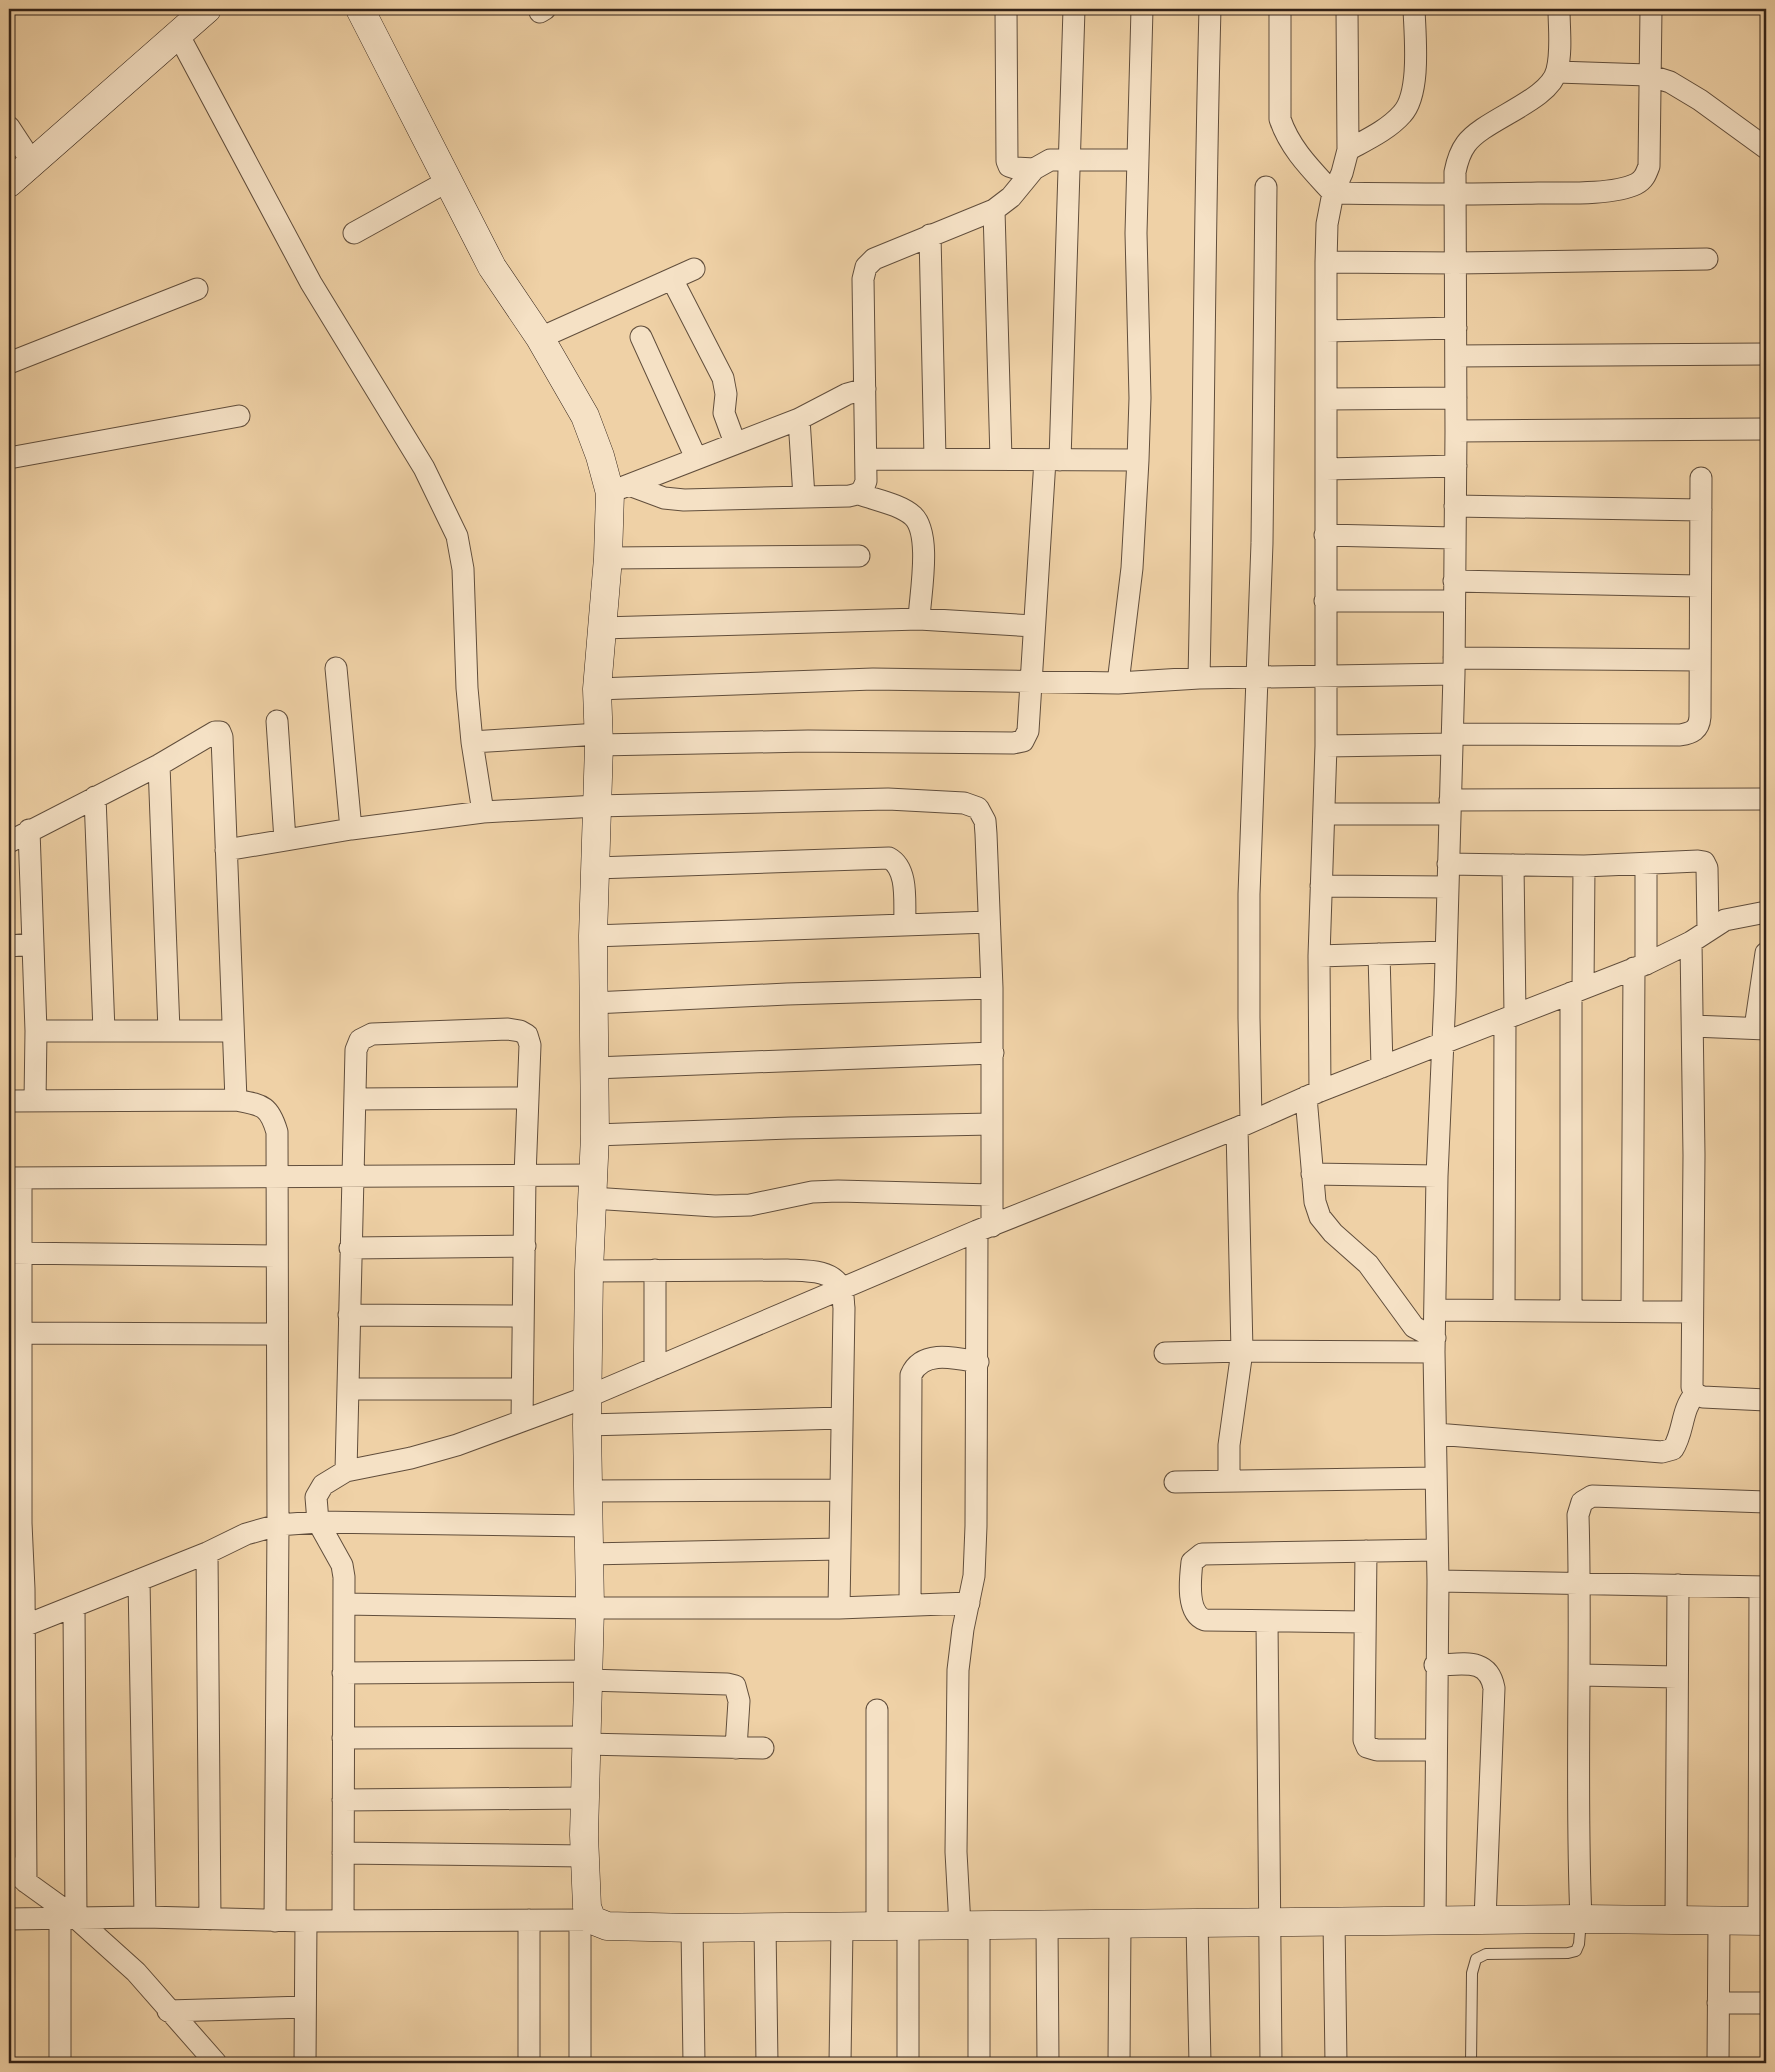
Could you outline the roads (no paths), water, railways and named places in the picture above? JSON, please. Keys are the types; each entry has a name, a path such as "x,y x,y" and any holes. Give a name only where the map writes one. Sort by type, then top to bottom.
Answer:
{"street":[{"path":"9,183 207,9"},
{"path":"360,9 492,267 540,338 585,416 600,456 620,489 608,558 597,689 599,739 593,936 595,1135 589,1271 587,1397 587,1526 590,1608 584,1798 587,1907 580,2063"},
{"path":"1006,9 1007,161 1009,166 1034,169"},
{"path":"472,742 599,739 1012,743 1023,741 1028,731 1034,626 1053,460 1069,158 1074,9"},
{"path":"1118,682 1132,568 1138,460 1140,398 1136,233 1142,9"},
{"path":"1199,678 1203,498 1204,218 1210,9"},
{"path":"1280,9 1280,119 1285,135 1293,148 1333,193 1454,195 1577,193 1624,188 1638,183 1646,176 1649,166 1648,75 1651,9"},
{"path":"1347,9 1348,150 1342,173 1333,193 1327,224 1326,746 1313,1094 1312,1174 1315,1202 1320,1217 1333,1233 1368,1264 1414,1327 1435,1345"},
{"path":"1348,150 1392,125 1404,113 1412,93 1415,50 1414,9"},
{"path":"1435,1920 1435,1666 1438,1581 1435,1345 1437,1176 1443,1043 1454,666 1456,466 1455,172 1459,156 1467,142 1528,102 1547,85 1557,72 1558,9"},
{"path":"178,34 311,284 424,468 457,536 463,569 467,688 472,742 483,812"},
{"path":"1557,72 1648,75 1670,82 1700,100 1766,148"},
{"path":"9,127 32,162"},
{"path":"859,494 864,489 866,481 863,279 866,267 874,260 994,210 1011,197 1034,169 1050,160 1069,158 1137,160"},
{"path":"354,233 448,181"},
{"path":"1228,1481 1229,1445 1242,1351 1244,1124 1249,903 1262,543 1266,187"},
{"path":"994,210 1002,459"},
{"path":"930,236 934,458"},
{"path":"1326,262 1456,263 1707,258"},
{"path":"540,338 694,269"},
{"path":"672,279 723,378 726,394 724,413 736,443"},
{"path":"9,362 198,289"},
{"path":"1326,331 1456,328"},
{"path":"641,337 696,458"},
{"path":"1456,356 1766,354"},
{"path":"620,489 800,419 847,394 865,390"},
{"path":"1326,399 1456,398"},
{"path":"9,458 239,416"},
{"path":"800,419 804,497"},
{"path":"1456,431 1766,429"},
{"path":"866,459 1138,460"},
{"path":"1326,469 1456,466"},
{"path":"1326,746 1452,739 1688,733 1695,730 1700,725 1699,586 1701,478"},
{"path":"620,489 684,500 859,494 901,508 914,516 921,528 924,545 919,619"},
{"path":"1455,506 1701,510"},
{"path":"1325,535 1454,538"},
{"path":"608,558 859,556"},
{"path":"1325,601 1454,591 1699,586"},
{"path":"601,628 919,619 1034,626"},
{"path":"597,689 863,679 1118,682 1326,675 1454,666 1699,660"},
{"path":"336,668 351,829"},
{"path":"277,721 285,840"},
{"path":"9,842 29,830 159,765 215,732 220,732 222,737 236,1100"},
{"path":"159,765 170,1031"},
{"path":"96,797 104,1031"},
{"path":"1324,814 1450,807 1766,798"},
{"path":"226,850 351,829 483,812 597,806 888,799 964,804 978,808 985,821 992,988 992,1195 984,1228 978,1362 974,1576 970,1604 963,1629 958,1670 956,1852 969,1926 979,2063"},
{"path":"29,830 36,1031 35,1101"},
{"path":"596,868 889,858 897,863 902,870 905,924"},
{"path":"1448,864 1584,866 1698,860 1704,862 1707,868 1708,929"},
{"path":"1632,1311 1640,966 1646,864"},
{"path":"1504,1310 1513,865"},
{"path":"1571,1310 1577,990 1584,866"},
{"path":"1321,886 1448,887"},
{"path":"343,1922 344,1604 342,1565 318,1522 316,1498 322,1485 346,1471 411,1458 457,1445 587,1397 984,1228 1244,1124 1313,1094 1640,966 1691,942 1708,929 1725,920 1766,912"},
{"path":"593,936 989,922"},
{"path":"1691,942 1693,1026 1692,1387 1695,1394 1703,1397 1766,1400"},
{"path":"9,946 33,944"},
{"path":"1319,956 1446,952"},
{"path":"1379,954 1382,1067"},
{"path":"1693,1026 1761,1028 1766,955"},
{"path":"593,1003 787,994 992,988"},
{"path":"346,1471 356,1050 360,1040 372,1034 508,1029 520,1031 527,1035 530,1045 525,1176 522,1420"},
{"path":"36,1031 234,1031"},
{"path":"594,1068 993,1054"},
{"path":"356,1099 528,1098"},
{"path":"9,1101 236,1100 261,1105 272,1115 276,1132 278,1525 276,1920"},
{"path":"595,1135 780,1128 992,1124"},
{"path":"1312,1174 1437,1176"},
{"path":"26,1882 25,1762 16,1589 15,1178 276,1178 354,1175 525,1176 715,1206 750,1205 812,1192 992,1195"},
{"path":"350,1248 524,1246"},
{"path":"15,1253 276,1256"},
{"path":"655,1270 655,1368"},
{"path":"589,1271 787,1270 818,1272 834,1279 841,1289 844,1308 839,1608"},
{"path":"1436,1310 1692,1312"},
{"path":"349,1315 524,1316"},
{"path":"16,1325 277,1334"},
{"path":"1165,1353 1435,1345"},
{"path":"910,1605 910,1375 914,1366 922,1361 933,1358 952,1357 978,1362"},
{"path":"348,1389 522,1389"},
{"path":"1436,1434 1662,1452 1674,1449 1678,1442 1686,1409 1695,1394"},
{"path":"587,1425 842,1418"},
{"path":"1175,1482 1436,1478"},
{"path":"587,1491 841,1490"},
{"path":"1581,1919 1577,1812 1580,1676 1578,1515 1582,1502 1592,1496 1766,1502"},
{"path":"17,1629 207,1553 246,1534 278,1525 318,1522 587,1526"},
{"path":"588,1554 840,1549"},
{"path":"1365,1622 1205,1620 1197,1617 1193,1610 1192,1562 1202,1554 1437,1550"},
{"path":"1366,1551 1363,1730 1367,1747 1377,1750 1435,1750"},
{"path":"207,1553 210,1919"},
{"path":"139,1580 145,1917"},
{"path":"9,1919 145,1917 306,1922 586,1920 607,1926 692,1928 1581,1919 1763,1921 1763,1587 1438,1581"},
{"path":"1676,1920 1678,1585"},
{"path":"344,1604 590,1608 839,1608 970,1604"},
{"path":"60,2063 68,1918 74,1606"},
{"path":"1267,1621 1271,2063"},
{"path":"1435,1666 1476,1665 1486,1669 1492,1677 1494,1688 1485,1920"},
{"path":"343,1673 587,1676 727,1684 735,1686 739,1701 736,1748"},
{"path":"1580,1676 1677,1677"},
{"path":"877,1710 878,1927"},
{"path":"343,1738 585,1741 763,1748"},
{"path":"9,1748 25,1762"},
{"path":"343,1800 584,1798"},
{"path":"343,1852 585,1856"},
{"path":"9,1866 68,1918 136,1972 215,2063"},
{"path":"529,1920 529,2063"},
{"path":"304,2063 306,1922"},
{"path":"1334,1922 1336,2063"},
{"path":"1718,2063 1719,1922"},
{"path":"1197,1923 1200,2063"},
{"path":"1119,2063 1120,1924"},
{"path":"1047,1925 1048,2063"},
{"path":"765,1927 767,2063"},
{"path":"840,2063 842,1927"},
{"path":"908,1927 908,2063"},
{"path":"692,1928 694,2063"},
{"path":"1718,2003 1766,2003"},
{"path":"168,2011 305,2008"},
{"path":"206,2063 215,2063"}],"lane":[{"path":"1471,2063 1472,1973 1476,1960 1486,1954 1568,1953 1576,1951 1579,1944 1581,1919"}]}
